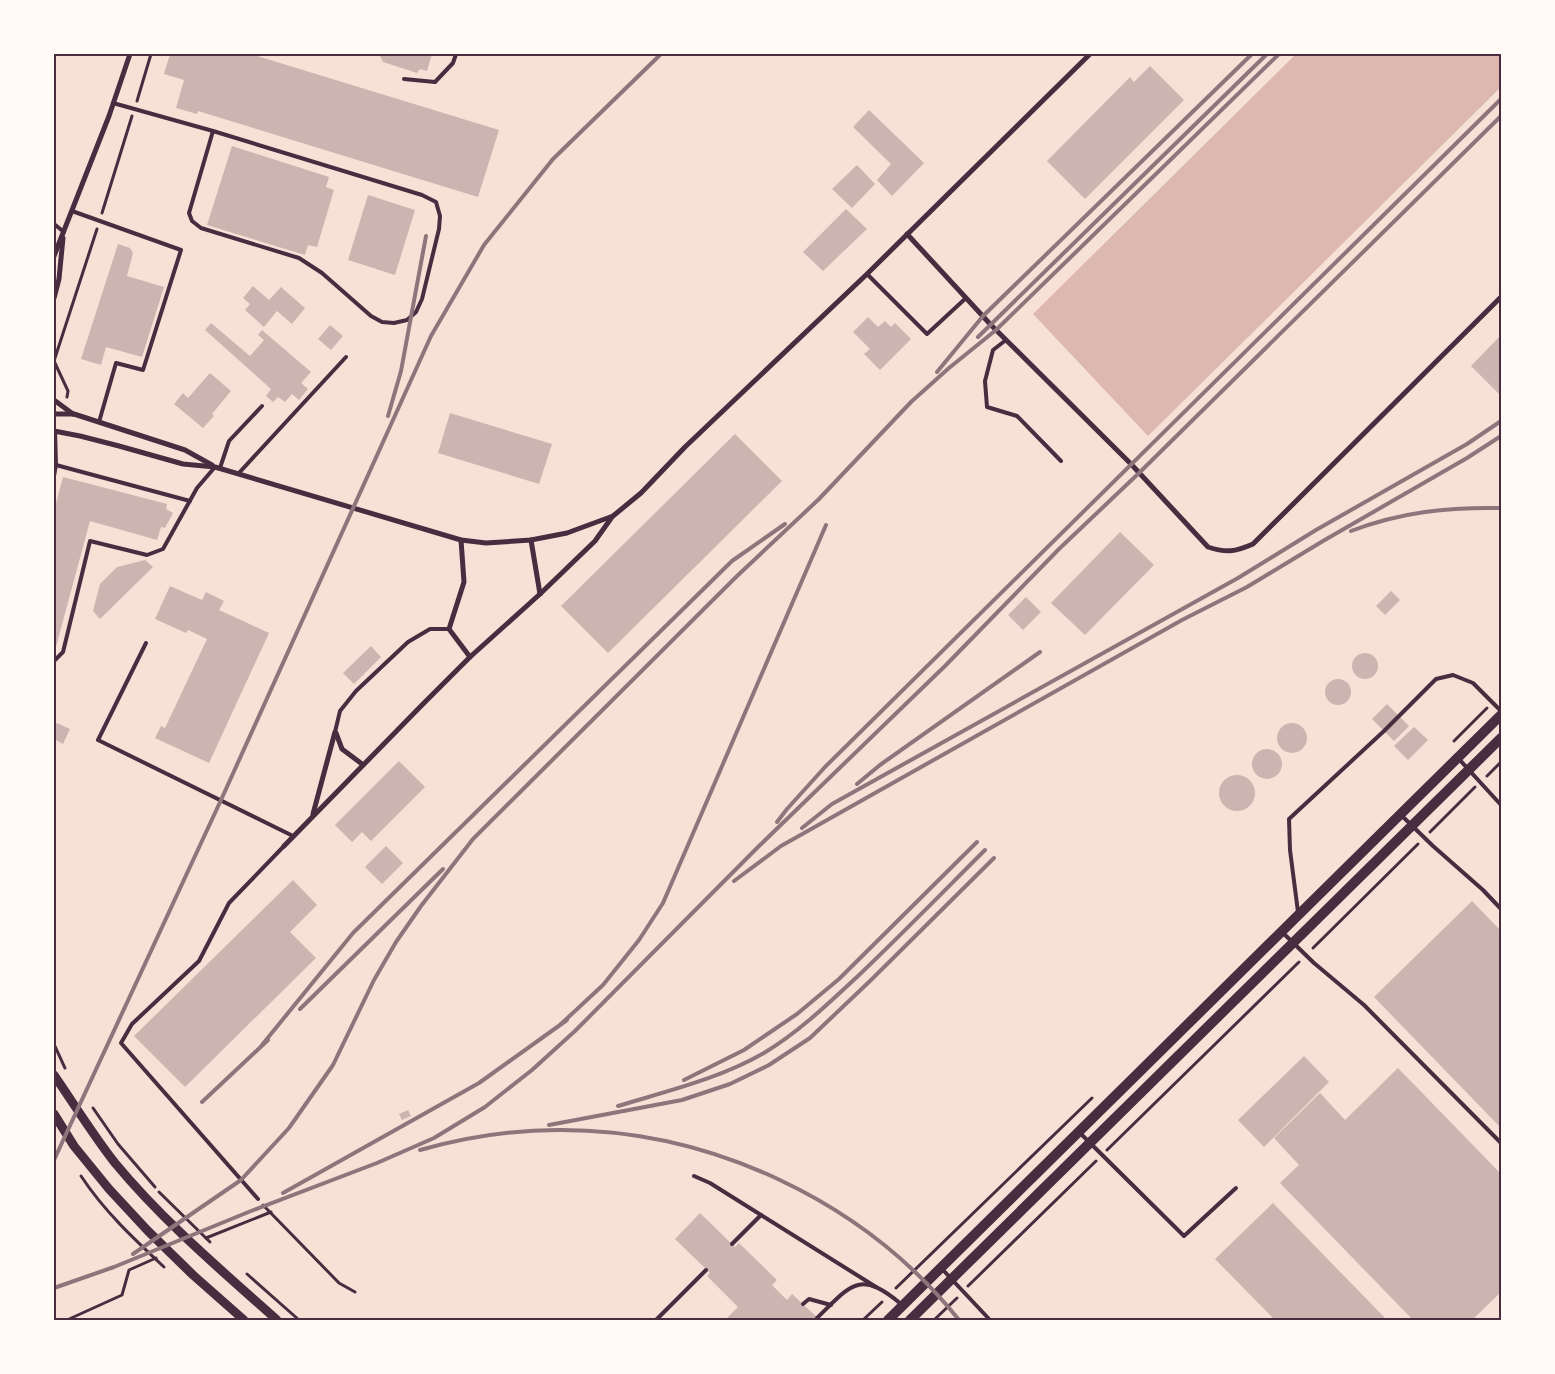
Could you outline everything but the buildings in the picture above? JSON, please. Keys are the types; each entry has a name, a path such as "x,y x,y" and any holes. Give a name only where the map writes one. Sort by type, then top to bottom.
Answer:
{"main road":[{"path":"888,1320 1501,716"},
{"path":"910,1320 1501,738"}],"street":[{"path":"54,256 114,103 130,54"},
{"path":"284,846 362,764 470,657 595,541 612,516 641,493 684,447 867,274 1090,54"},
{"path":"54,249 64,232"},
{"path":"54,298 59,279 64,232"},
{"path":"907,234 1006,340 1131,464 1208,547 1221,551 1238,550 1253,544 1501,297"},
{"path":"54,400 74,414 185,450 217,467 461,540 486,543 531,540 566,533 612,516"},
{"path":"54,414 74,414"},
{"path":"54,431 119,446 183,464 217,467"},
{"path":"461,540 464,582 449,629 470,657"},
{"path":"531,540 540,594"},
{"path":"335,732 342,749 362,764"},
{"path":"312,816 335,732"},
{"path":"54,1075 115,1162 144,1195 210,1260 277,1320"},
{"path":"54,1114 74,1146 109,1189 148,1231 244,1320"}],"lane":[{"path":"404,79 435,82 453,63 456,54"},
{"path":"114,103 214,131 422,195 436,202 440,216 439,230 422,299 416,312 407,320 394,323 382,322 371,316 322,273 299,258 201,228 192,221 189,213 214,131"},
{"path":"72,211 181,250 143,370 116,363 99,422"},
{"path":"54,224 64,232"},
{"path":"867,274 927,334 966,298"},
{"path":"1006,340 993,350 985,381 987,407 1016,416 1061,461"},
{"path":"238,474 346,357"},
{"path":"54,661 63,652 90,541 147,555 163,549 197,488 217,467 228,441 262,406"},
{"path":"54,431 56,465 54,476"},
{"path":"56,465 190,501"},
{"path":"335,732 340,711 356,691 408,642 430,629 449,629"},
{"path":"146,643 98,740 293,836"},
{"path":"1299,914 1290,850 1290,819 1384,731 1436,679 1453,675 1473,683 1501,711"},
{"path":"1458,758 1501,805"},
{"path":"1400,815 1483,890 1501,909"},
{"path":"258,1199 121,1044 132,1024 200,961 229,903 284,846"},
{"path":"1282,931 1306,955 1364,1005 1501,1142"},
{"path":"1078,1132 1184,1236 1236,1188"},
{"path":"694,1176 710,1183 889,1295 902,1306"},
{"path":"732,1244 761,1215"},
{"path":"942,1268 990,1320"},
{"path":"656,1320 706,1270"},
{"path":"817,1318 847,1289 862,1283 876,1287"},
{"path":"803,1304 809,1298 831,1305"}],"path":[{"path":"64,407 68,391 54,361 56,349 99,221 151,54"},
{"path":"934,1320 1501,762"},
{"path":"54,1044 67,1071"},
{"path":"90,1104 118,1144 157,1189 213,1244"},
{"path":"258,1199 339,1283 355,1292"},
{"path":"67,1320 122,1295 129,1270"},
{"path":"245,1273 299,1320"}],"shaded area":[{"path":"1296,54 1501,54 1501,87 1148,436 1033,314"}],"railway":[{"path":"54,1160 221,800 431,336 484,245 553,159 661,54"},
{"path":"937,372 983,316 1252,54"},
{"path":"978,337 1267,54"},
{"path":"133,1254 241,1180 289,1128 333,1065 374,980 396,942 421,906 473,839 736,577 819,499 911,402 996,330 1279,54"},
{"path":"777,822 825,767 1501,99"},
{"path":"54,1288 114,1267 251,1211 377,1163 434,1138 485,1107 532,1070 575,1031 759,846 945,666 1059,549 1139,473 1501,116"},
{"path":"388,416 401,371 426,236"},
{"path":"802,828 832,804 1238,578 1316,530 1467,444 1501,421"},
{"path":"734,881 781,846 1182,620 1247,587 1467,458 1501,436"},
{"path":"1351,531 1388,519 1425,512 1462,508 1501,508"},
{"path":"262,1045 353,933 732,561 785,524"},
{"path":"561,1024 603,985 639,940 663,903 826,525"},
{"path":"857,784 880,765 1040,652"},
{"path":"684,1080 744,1050 797,1014 839,979 977,842"},
{"path":"618,1106 711,1077 747,1062 777,1045 813,1017 858,976 985,850"},
{"path":"549,1125 682,1100 730,1084 769,1065 810,1038 994,858"},
{"path":"300,1009 443,869"},
{"path":"283,1193 479,1083 567,1020"},
{"path":"202,1102 268,1040"},
{"path":"420,1150 454,1141 489,1135 523,1131 558,1130 615,1133 671,1143 727,1158 780,1180 830,1207 878,1240 921,1278 959,1320"}]}
